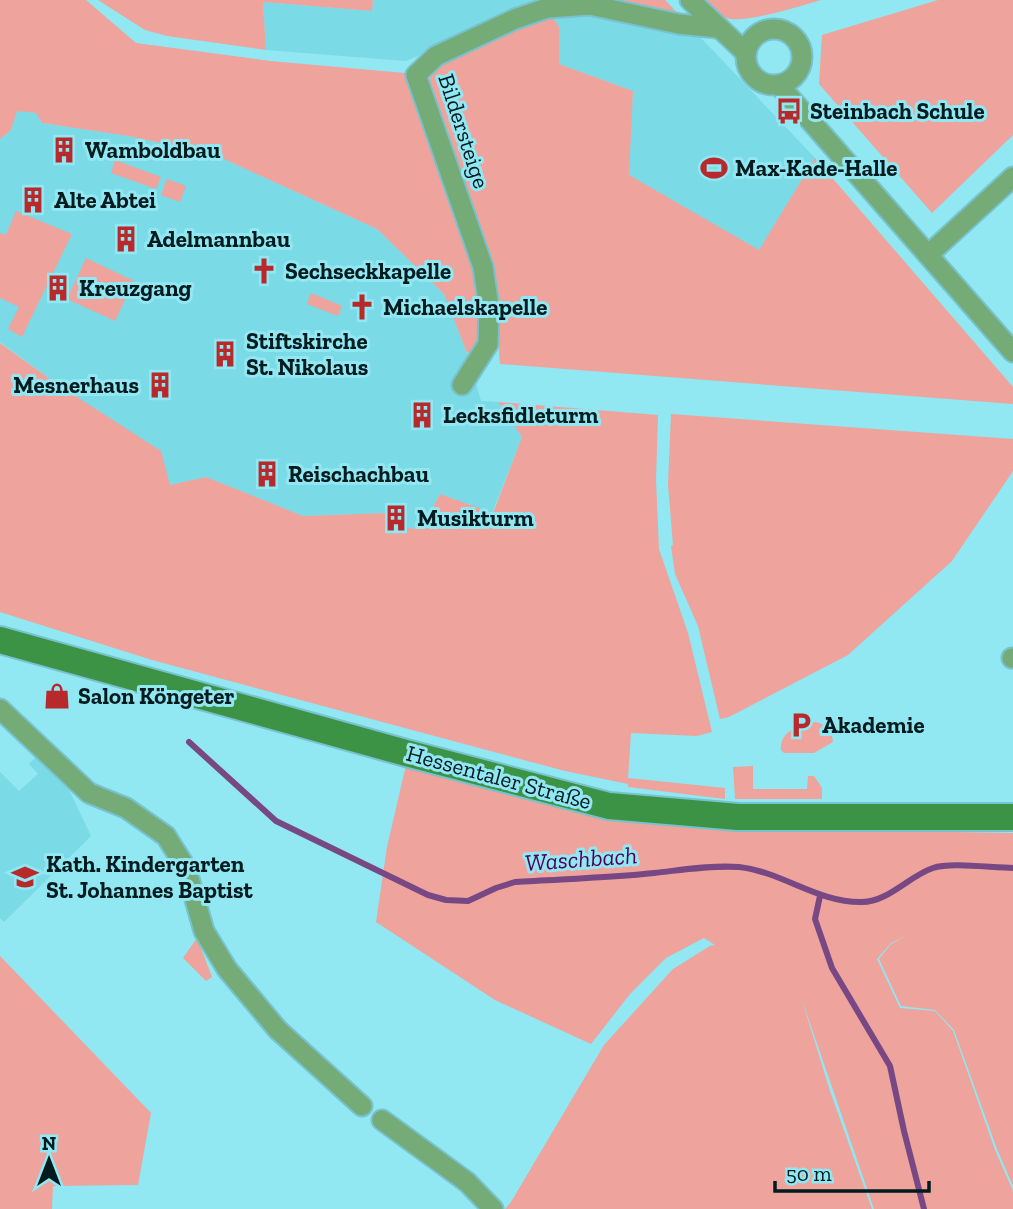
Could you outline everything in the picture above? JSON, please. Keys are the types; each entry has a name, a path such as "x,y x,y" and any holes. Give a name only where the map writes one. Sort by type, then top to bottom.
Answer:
{"main road":[{"name":"Hessentaler Straße","path":"0,640 405,753 609,806 738,817 1013,817"}],"street":[{"path":"690,0 746,53"},
{"name":"Bildersteige","path":"463,385 488,344 489,307 483,267 416,75 436,56 515,19 547,8 590,5 679,24 718,27"},
{"path":"768,29 785,31 792,36 801,51 802,60 795,76 779,85 771,85 755,77 746,62 746,53 753,38 768,29"},
{"path":"779,85 1013,352"},
{"path":"928,255 1013,177"},
{"path":"0,709 89,793 126,808 166,836 186,868 204,931 227,970 278,1030 362,1106"},
{"path":"383,1120 467,1182 493,1209"}],"shaded area":[{"path":"0,0 86,0 136,43 270,61 405,73 438,157 475,269 481,348 467,353 444,294 377,229 213,154 128,136 42,123 36,113 17,111 11,130 0,139"},
{"path":"98,0 373,0 372,11 263,2 266,50 167,36 145,30"},
{"path":"373,0 665,0 815,158 759,251 628,175 633,91 559,64 559,27 543,5 406,61 266,50 263,2 372,11"},
{"path":"600,0 665,0 678,14 674,16"},
{"path":"705,0 821,0 746,19 734,19 720,15"},
{"path":"938,0 1013,0 1013,135 932,213 819,84 822,35"},
{"path":"550,13 559,27 559,64 633,91 629,175 759,250 815,158 1013,387 1013,404 500,364 496,315 426,88 436,65"},
{"path":"16,110 36,113 42,123 128,136 213,154 377,229 444,294 467,353 481,401 498,402 522,437 492,513 440,494 421,529 395,527 387,522 386,513 303,516 206,477 170,485 60,386 0,342 0,139 11,130"},
{"path":"115,160 161,177 156,189 111,173"},
{"path":"167,179 186,186 180,202 161,195"},
{"path":"16,211 72,234 22,337 8,329 19,307 0,298 0,233 6,235"},
{"path":"86,258 134,281 115,321 67,299"},
{"path":"311,293 342,306 338,316 307,304"},
{"path":"0,343 60,386 161,451 170,485 206,477 303,516 387,513 387,522 395,527 421,529 440,494 493,513 522,437 498,402 658,415 656,480 659,549 688,633 712,732 697,736 631,733 628,778 725,788 725,799 628,787 628,784 565,771 152,660 0,612"},
{"path":"671,414 1013,439 1013,471 952,561 848,655 729,717 720,719 698,626 675,574 668,484"},
{"path":"816,722 829,729 833,742 814,753 784,753 781,750 783,738 792,730"},
{"name":"Kath. Kindergarten St. Johannes Baptist","path":"38,755 69,790 91,836 4,922 0,918 0,772 19,791 38,774 29,764"},
{"path":"406,765 485,783 584,814 827,830 1013,833 1013,1186 954,1030 935,1010 901,1006 879,959 891,944 908,935 891,943 877,959 900,1008 935,1011 953,1031 995,1150 1013,1191 1013,1209 874,1209 801,997 830,1091 872,1209 505,1209 604,1045 673,969 715,945 704,938 666,958 630,994 591,1044 495,1000 376,922 387,847"},
{"path":"753,766 753,789 807,789 808,776 814,776 822,788 822,799 735,799 733,767"},
{"path":"197,938 212,977 206,981 183,958"},
{"path":"0,956 151,1113 138,1185 53,1186 52,1209 0,1209"}],"waterway":[{"name":"Waschbach","path":"189,742 276,821 428,895 446,900 468,901 515,882 739,867 771,875 830,898 862,902 881,898 924,872 940,866 1013,868"},
{"path":"820,896 815,919 832,968 890,1066 924,1209"}],"place":[{"name":"Steinbach Schule","path":"789,111"},
{"name":"Wamboldbau","path":"64,150"},
{"name":"Max-Kade-Halle","path":"714,168"},
{"name":"Alte Abtei","path":"33,200"},
{"name":"Adelmannbau","path":"126,239"},
{"name":"Sechseckkapelle","path":"264,271"},
{"name":"Kreuzgang","path":"58,288"},
{"name":"Michaelskapelle","path":"362,307"},
{"name":"Stiftskirche St. Nikolaus","path":"225,354"},
{"name":"Mesnerhaus","path":"160,385"},
{"name":"Lecksfidleturm","path":"422,415"},
{"name":"Reischachbau","path":"267,474"},
{"name":"Musikturm","path":"396,518"},
{"name":"Salon Köngeter","path":"57,696"},
{"name":"Akademie","path":"801,725"},
{"name":"Kath. Kindergarten St. Johannes Baptist","path":"25,877"}]}
